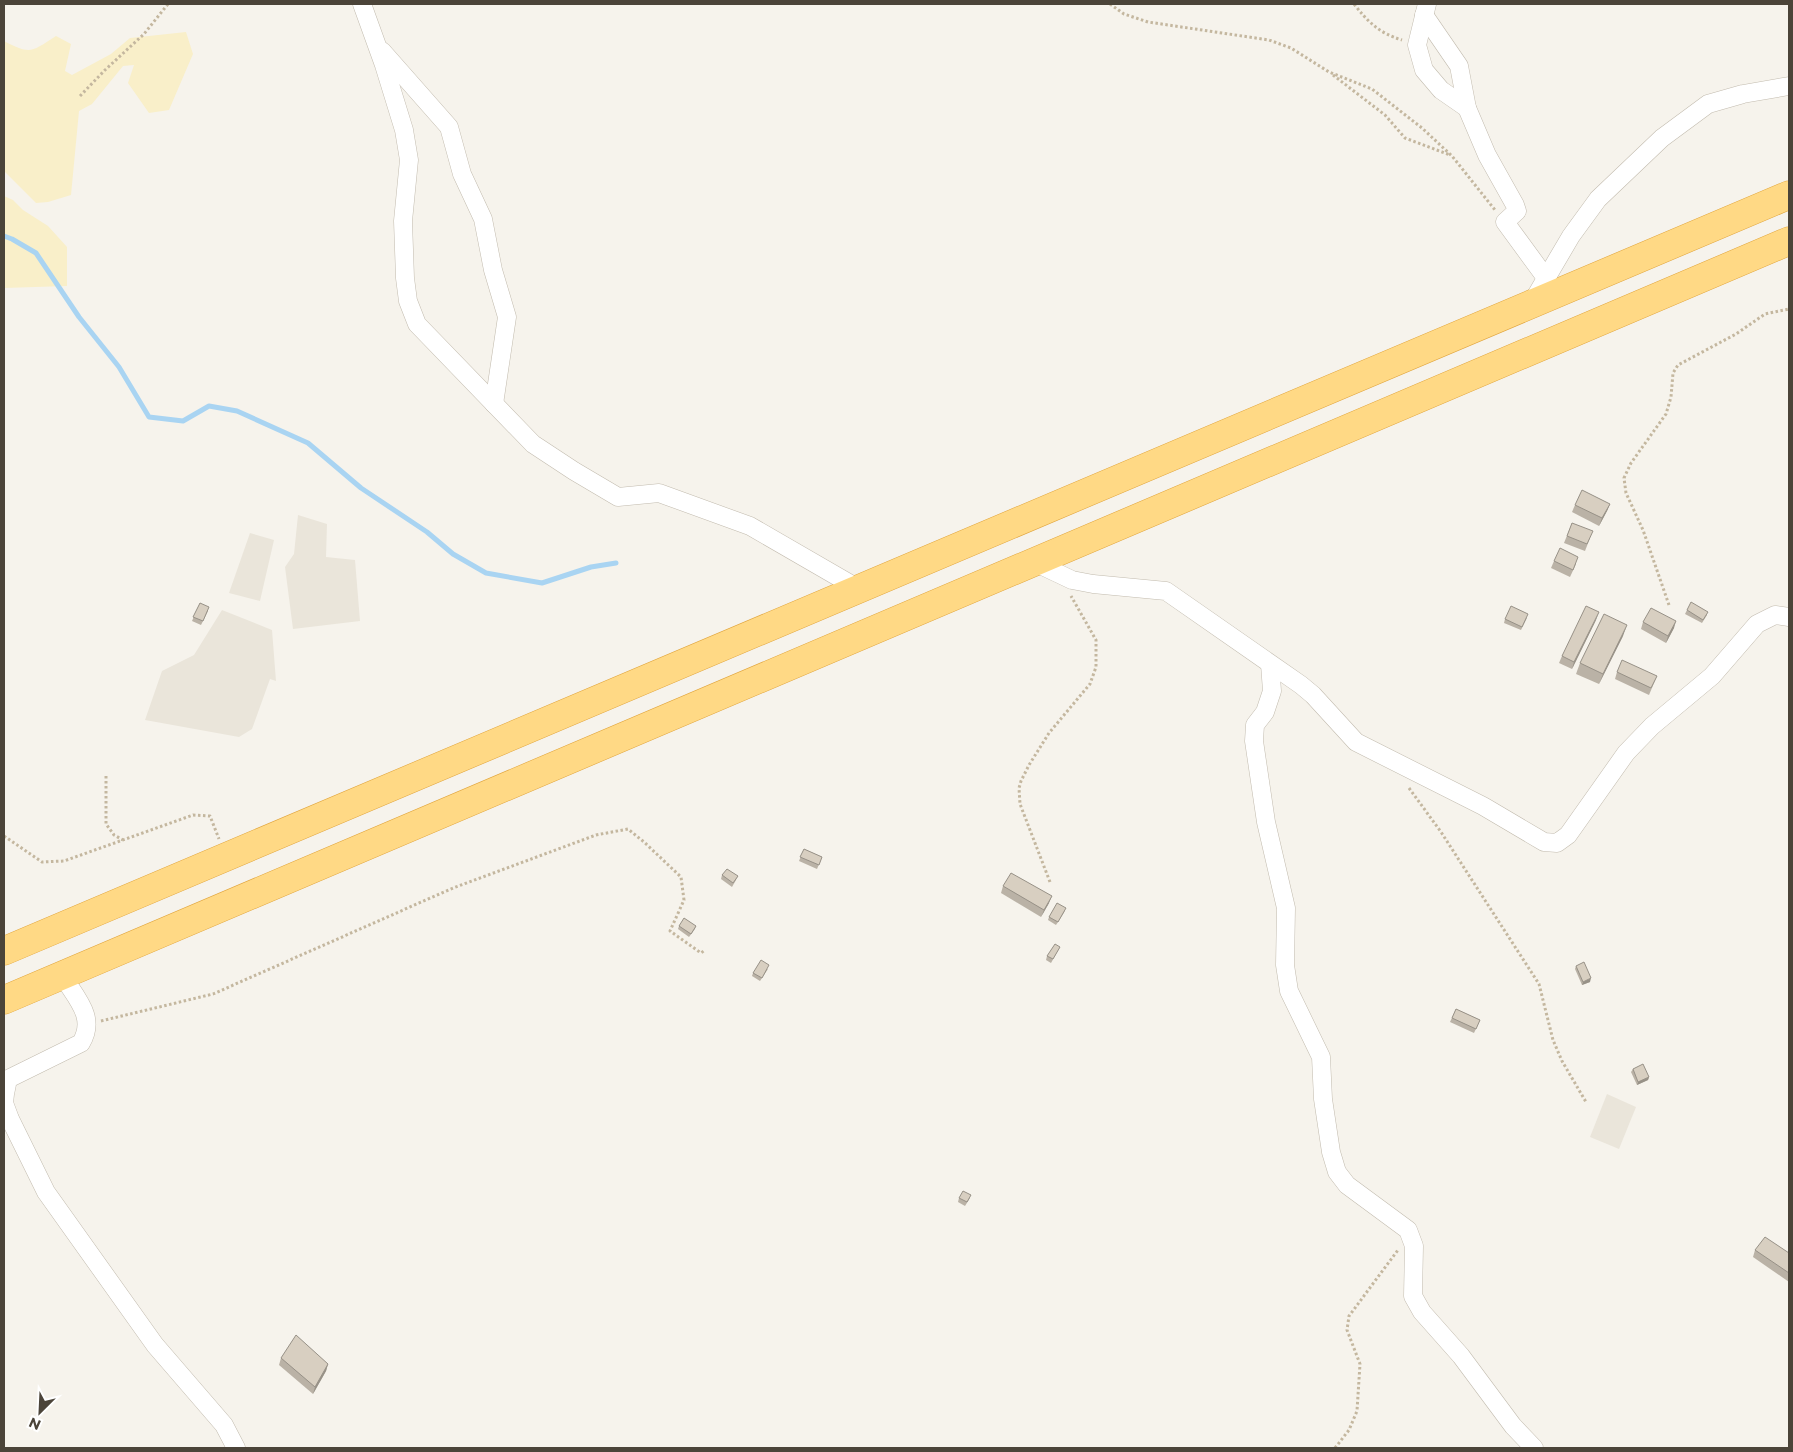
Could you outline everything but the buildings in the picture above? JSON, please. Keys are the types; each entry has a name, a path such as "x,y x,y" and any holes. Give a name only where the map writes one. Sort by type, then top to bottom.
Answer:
{"highway":[{"path":"4,951 1789,195"},
{"path":"4,1000 1046,568 1789,241"}],"street":[{"path":"362,4 404,130 409,160 403,221 405,278 408,301 417,324 533,444 618,497 659,493 750,526 859,589"},
{"path":"1426,9 1417,45 1424,70 1441,90 1467,108"},
{"path":"1426,9 1459,66 1467,108 1487,156 1516,205 1517,211 1505,222 1546,278"},
{"path":"377,45 449,127 462,174 483,219 493,270 507,317 494,404"},
{"path":"1532,304 1571,236 1598,199 1662,138 1708,104 1743,94 1789,86"},
{"path":"1046,568 1072,580 1166,591 1313,695 1356,742 1483,806 1544,842 1557,842 1568,836 1626,753 1652,726 1712,676 1757,624 1775,615 1789,616"},
{"path":"1270,664 1272,691 1265,712 1255,725 1254,741 1266,822 1286,908 1285,965 1289,991 1321,1058 1323,1099 1331,1152 1337,1172 1348,1185 1408,1230 1414,1246 1412,1296 1422,1312 1461,1356 1513,1426 1534,1448"},
{"path":"62,975 85,1013 88,1024 86,1034 81,1043 8,1079 4,1094 4,1104 46,1192 155,1345 224,1425 236,1448"}],"path":[{"path":"80,96 144,34 168,4"},
{"path":"1110,4 1124,14 1148,22 1269,40 1291,48 1329,72 1385,116 1405,138 1452,156"},
{"path":"1354,4 1366,20 1386,35 1417,45"},
{"path":"1329,72 1372,88 1422,128 1452,156 1505,222"},
{"path":"1669,606 1643,530 1626,493 1624,478 1631,463 1666,414 1671,397 1673,373 1678,365 1736,334 1765,314 1789,309"},
{"path":"1046,568 1096,640 1096,667 1090,684 1049,733 1029,765 1019,788 1020,804 1050,882"},
{"path":"106,776 106,824 114,835 124,840"},
{"path":"1408,787 1441,832 1538,984 1553,1040 1562,1061 1586,1102"},
{"path":"4,836 42,862 64,861 193,815 210,816 216,828 224,858"},
{"path":"88,1024 213,994 453,888 596,835 628,830 644,842 681,877 684,900 670,931 701,953 705,950"},
{"path":"1335,1448 1349,1430 1357,1411 1360,1364 1347,1330 1349,1316 1410,1234"}],"shaded area":[{"path":"298,515 327,524 326,557 355,560 360,621 293,629 285,567 294,554"},
{"path":"250,533 274,540 260,601 229,593"},
{"path":"222,610 272,630 276,681 270,679 252,729 239,737 145,720 162,671 194,655"},
{"path":"1607,1094 1636,1107 1619,1149 1590,1137"}],"sand":[{"path":"186,32 193,54 169,110 149,113 128,83 134,65 123,66 92,104 79,111 71,195 48,202 36,203 4,171 4,41 26,50 31,50 56,36 71,44 65,71 72,75 111,54 130,38"},
{"path":"4,196 13,200 23,210 48,226 67,247 67,286 4,288"}],"waterway":[{"path":"4,236 36,253 79,317 119,367 149,417 183,421 209,406 237,411 308,443 361,488 427,532 453,554 486,573 542,583 591,567 616,563"}]}
